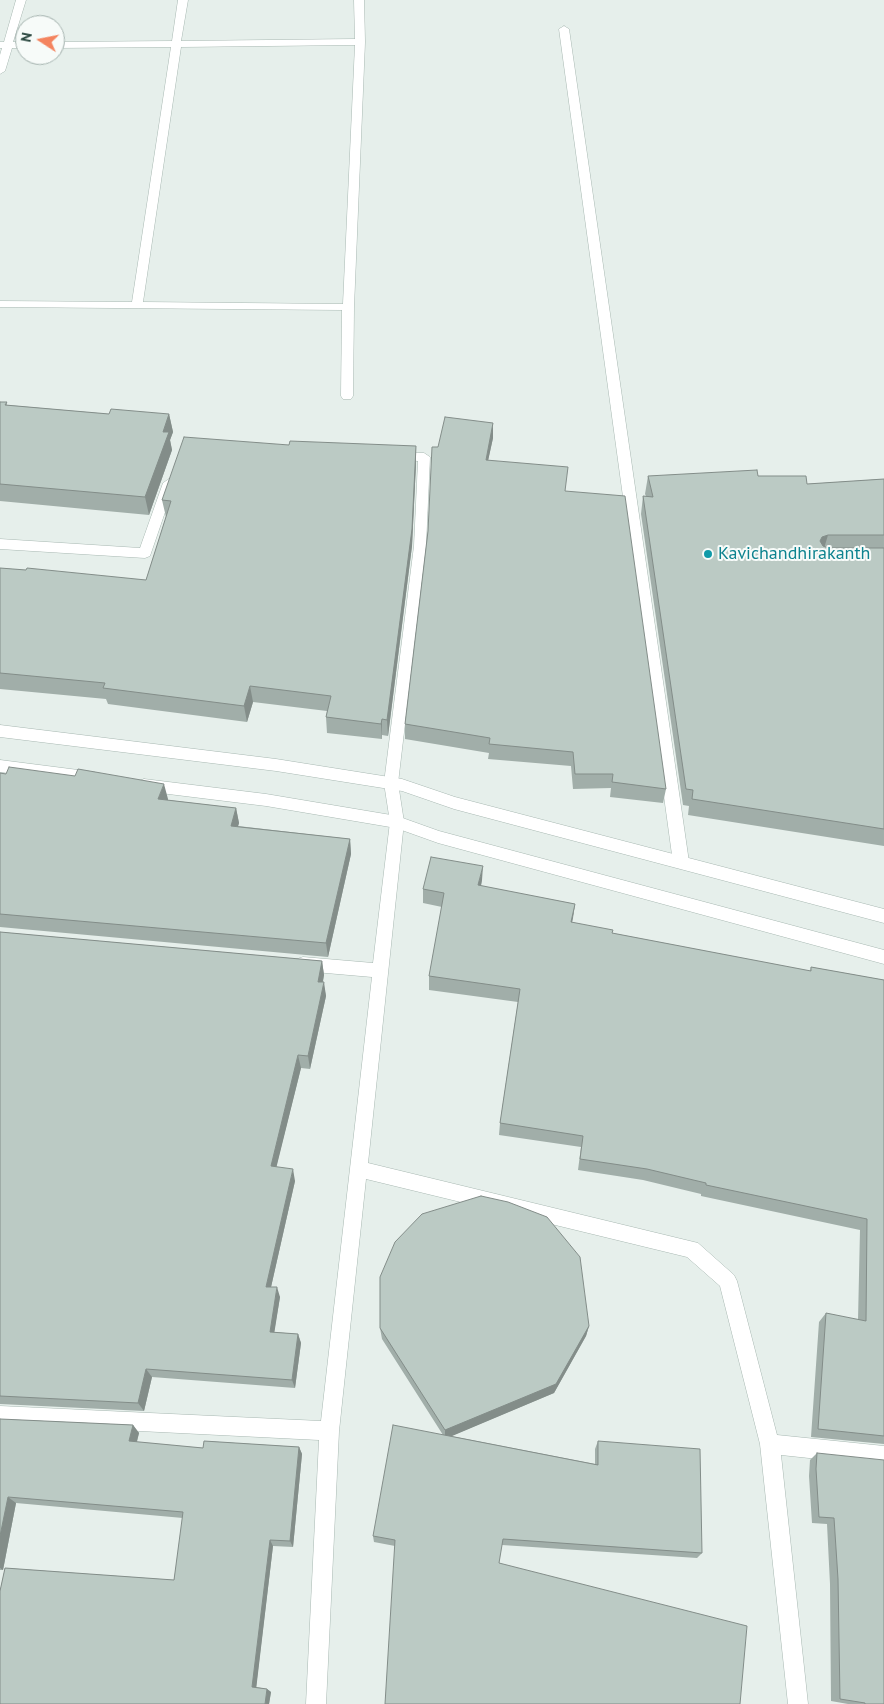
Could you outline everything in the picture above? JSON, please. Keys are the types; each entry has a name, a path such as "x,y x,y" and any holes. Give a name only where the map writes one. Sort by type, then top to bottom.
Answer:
{"street":[{"path":"0,71 4,45 21,0"},
{"path":"137,306 175,43 183,0"},
{"path":"347,396 348,307 360,42 360,0"},
{"path":"564,29 681,862"},
{"path":"65,45 360,42"},
{"path":"0,304 348,307"},
{"path":"316,1704 329,1431 397,822 391,783 420,546 424,456 385,455"},
{"path":"0,544 146,553 172,474"},
{"path":"0,731 276,765 391,783 454,803 884,916"},
{"path":"0,766 108,780"},
{"path":"128,782 266,800 397,822 438,837 884,957"},
{"path":"284,962 380,971"},
{"path":"358,1169 692,1249 728,1281 770,1444 798,1704"},
{"path":"0,1415 329,1431"},
{"path":"770,1444 884,1456"}],"building":[{"path":"0,402 7,402 5,405 109,414 111,409 169,414 163,432 169,432 145,497 0,484"},
{"path":"445,417 493,423 486,460 568,467 565,491 625,496 666,789 612,782 613,774 575,774 573,752 489,744 490,738 405,724 428,531 432,447 438,447"},
{"path":"184,437 289,445 290,441 416,446 412,529 387,720 382,719 381,724 326,717 331,696 250,686 244,706 103,688 105,683 0,673 0,568 26,570 27,568 146,580 171,501 162,500"},
{"path":"757,470 758,476 806,476 807,484 884,479 884,535 828,535 822,537 820,541 823,546 828,548 884,548 884,829 692,799 693,790 686,789 643,496 653,497 648,476"},
{"path":"9,767 75,776 78,769 164,784 158,799 236,808 231,826 350,839 326,943 0,914 0,773 6,774"},
{"path":"431,857 483,866 478,885 575,904 571,922 613,930 612,933 811,971 811,967 884,980 884,1436 818,1429 826,1313 866,1321 867,1219 706,1185 706,1183 647,1169 580,1159 583,1136 500,1123 520,989 429,976 444,893 423,889"},
{"path":"0,932 322,961 318,982 324,982 308,1056 298,1055 271,1166 293,1169 266,1287 277,1287 270,1332 298,1334 292,1380 146,1369 138,1403 0,1396"},
{"path":"481,1196 508,1202 547,1217 580,1257 589,1326 556,1384 445,1430 380,1328 380,1277 395,1242 422,1214"},
{"path":"0,1419 133,1425 129,1441 203,1448 204,1441 299,1447 290,1541 270,1540 252,1687 267,1689 265,1704 0,1704 0,1591 5,1568 174,1580 183,1512 8,1497 0,1536"},
{"path":"393,1425 598,1465 598,1441 700,1449 702,1553 503,1539 499,1563 747,1626 740,1704 385,1704 395,1540 373,1536"},
{"path":"817,1453 884,1460 884,1704 865,1704 840,1699 838,1579 834,1518 819,1517"}],"place":[{"name":"Kavichandhirakanth","path":"708,554"}]}
